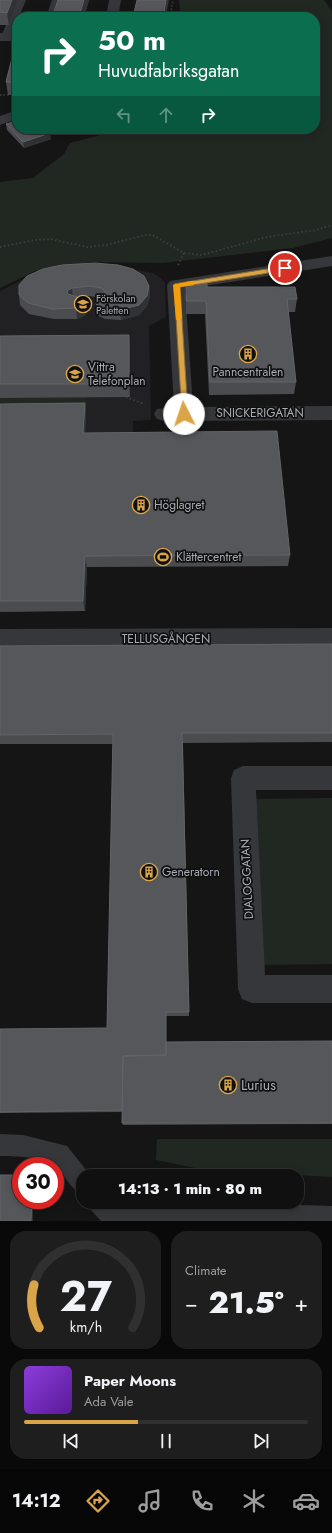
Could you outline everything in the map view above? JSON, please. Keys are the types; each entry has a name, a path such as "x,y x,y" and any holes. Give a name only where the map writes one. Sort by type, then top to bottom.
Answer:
{"street":[{"path":"113,12 115,0"},
{"path":"0,120 12,116"},
{"path":"184,414 176,285 332,261"},
{"name":"SNICKERIGATAN","path":"164,414 332,413"},
{"name":"TELLUSGÅNGEN","path":"0,639 332,638"},
{"name":"DIALOGGATAN","path":"332,778 243,778 252,989 332,990"}],"lane":[{"path":"17,12 21,0"},
{"path":"53,12 57,0"},
{"path":"8,37 12,26"},
{"path":"0,1145 24,1146 59,1154 76,1175"},
{"path":"105,1209 107,1212 163,1212 332,1217"}],"path":[{"path":"171,12 173,0"},
{"path":"0,246 35,240 52,239 87,247 106,245 145,234 153,235 184,253 202,255 267,237 316,230 332,225"},
{"path":"123,397 130,397 164,414"}],"shaded area":[{"path":"179,0 324,0 332,11 332,238 293,248 163,263 92,262 35,271 0,288 0,182 33,178 64,154 70,143 104,134 320,134 320,12 180,12"},
{"name":"Vittra Telefonplan","path":"114,266 153,273 161,278 165,283 166,317 149,326 151,420 133,421 133,445 0,446 0,291 28,277"},
{"path":"87,397 86,415 0,416 0,398"},
{"path":"332,798 332,964 264,965 253,799"},
{"path":"157,1139 332,1139 332,1177 304,1175 304,1169 200,1169 156,1160"}],"building":[{"path":"0,0 12,0 7,13 0,12"},
{"path":"58,0 84,0 80,12 54,12"},
{"path":"137,0 166,0 164,12 134,12"},
{"path":"12,58 12,82 6,82"},
{"path":"12,122 12,130 6,124"},
{"path":"15,134 47,134 23,142"},
{"path":"95,263 118,265 133,269 144,276 149,286 147,296 139,305 120,310 104,309 96,304 97,300 106,294 102,288 89,286 72,288 67,291 68,294 83,299 85,302 83,306 76,308 52,309 28,303 19,295 19,285 27,276 43,269 62,265"},
{"name":"Panncentralen","path":"207,281 207,287 295,287 297,299 287,299 296,382 210,382 206,301 186,301 186,282"},
{"path":"129,335 129,384 0,384 0,336"},
{"name":"Höglagret","path":"85,403 83,433 277,431 290,555 85,556 83,601 0,601 0,404"},
{"name":"Generatorn","path":"332,644 332,733 182,733 189,1012 166,1012 166,1055 123,1056 122,1110 0,1112 0,1029 107,1028 113,734 0,735 0,646"},
{"name":"Lurius","path":"332,1041 332,1123 122,1123 123,1056 166,1055 166,1042"},
{"path":"0,1175 12,1175 12,1209 32,1209 31,1221 0,1221"}],"slow traffic":[{"path":"178,318 176,285 191,283"}],"place":[{"name":"Förskolan Paletten","path":"83,304"},
{"name":"Panncentralen","path":"248,354"},
{"name":"Vittra Telefonplan","path":"75,374"},
{"name":"Höglagret","path":"141,505"},
{"name":"Klättercentret","path":"163,557"},
{"name":"Generatorn","path":"149,872"},
{"name":"Lurius","path":"228,1085"}],"route":[{"path":"184,414 176,285 285,268"}]}
